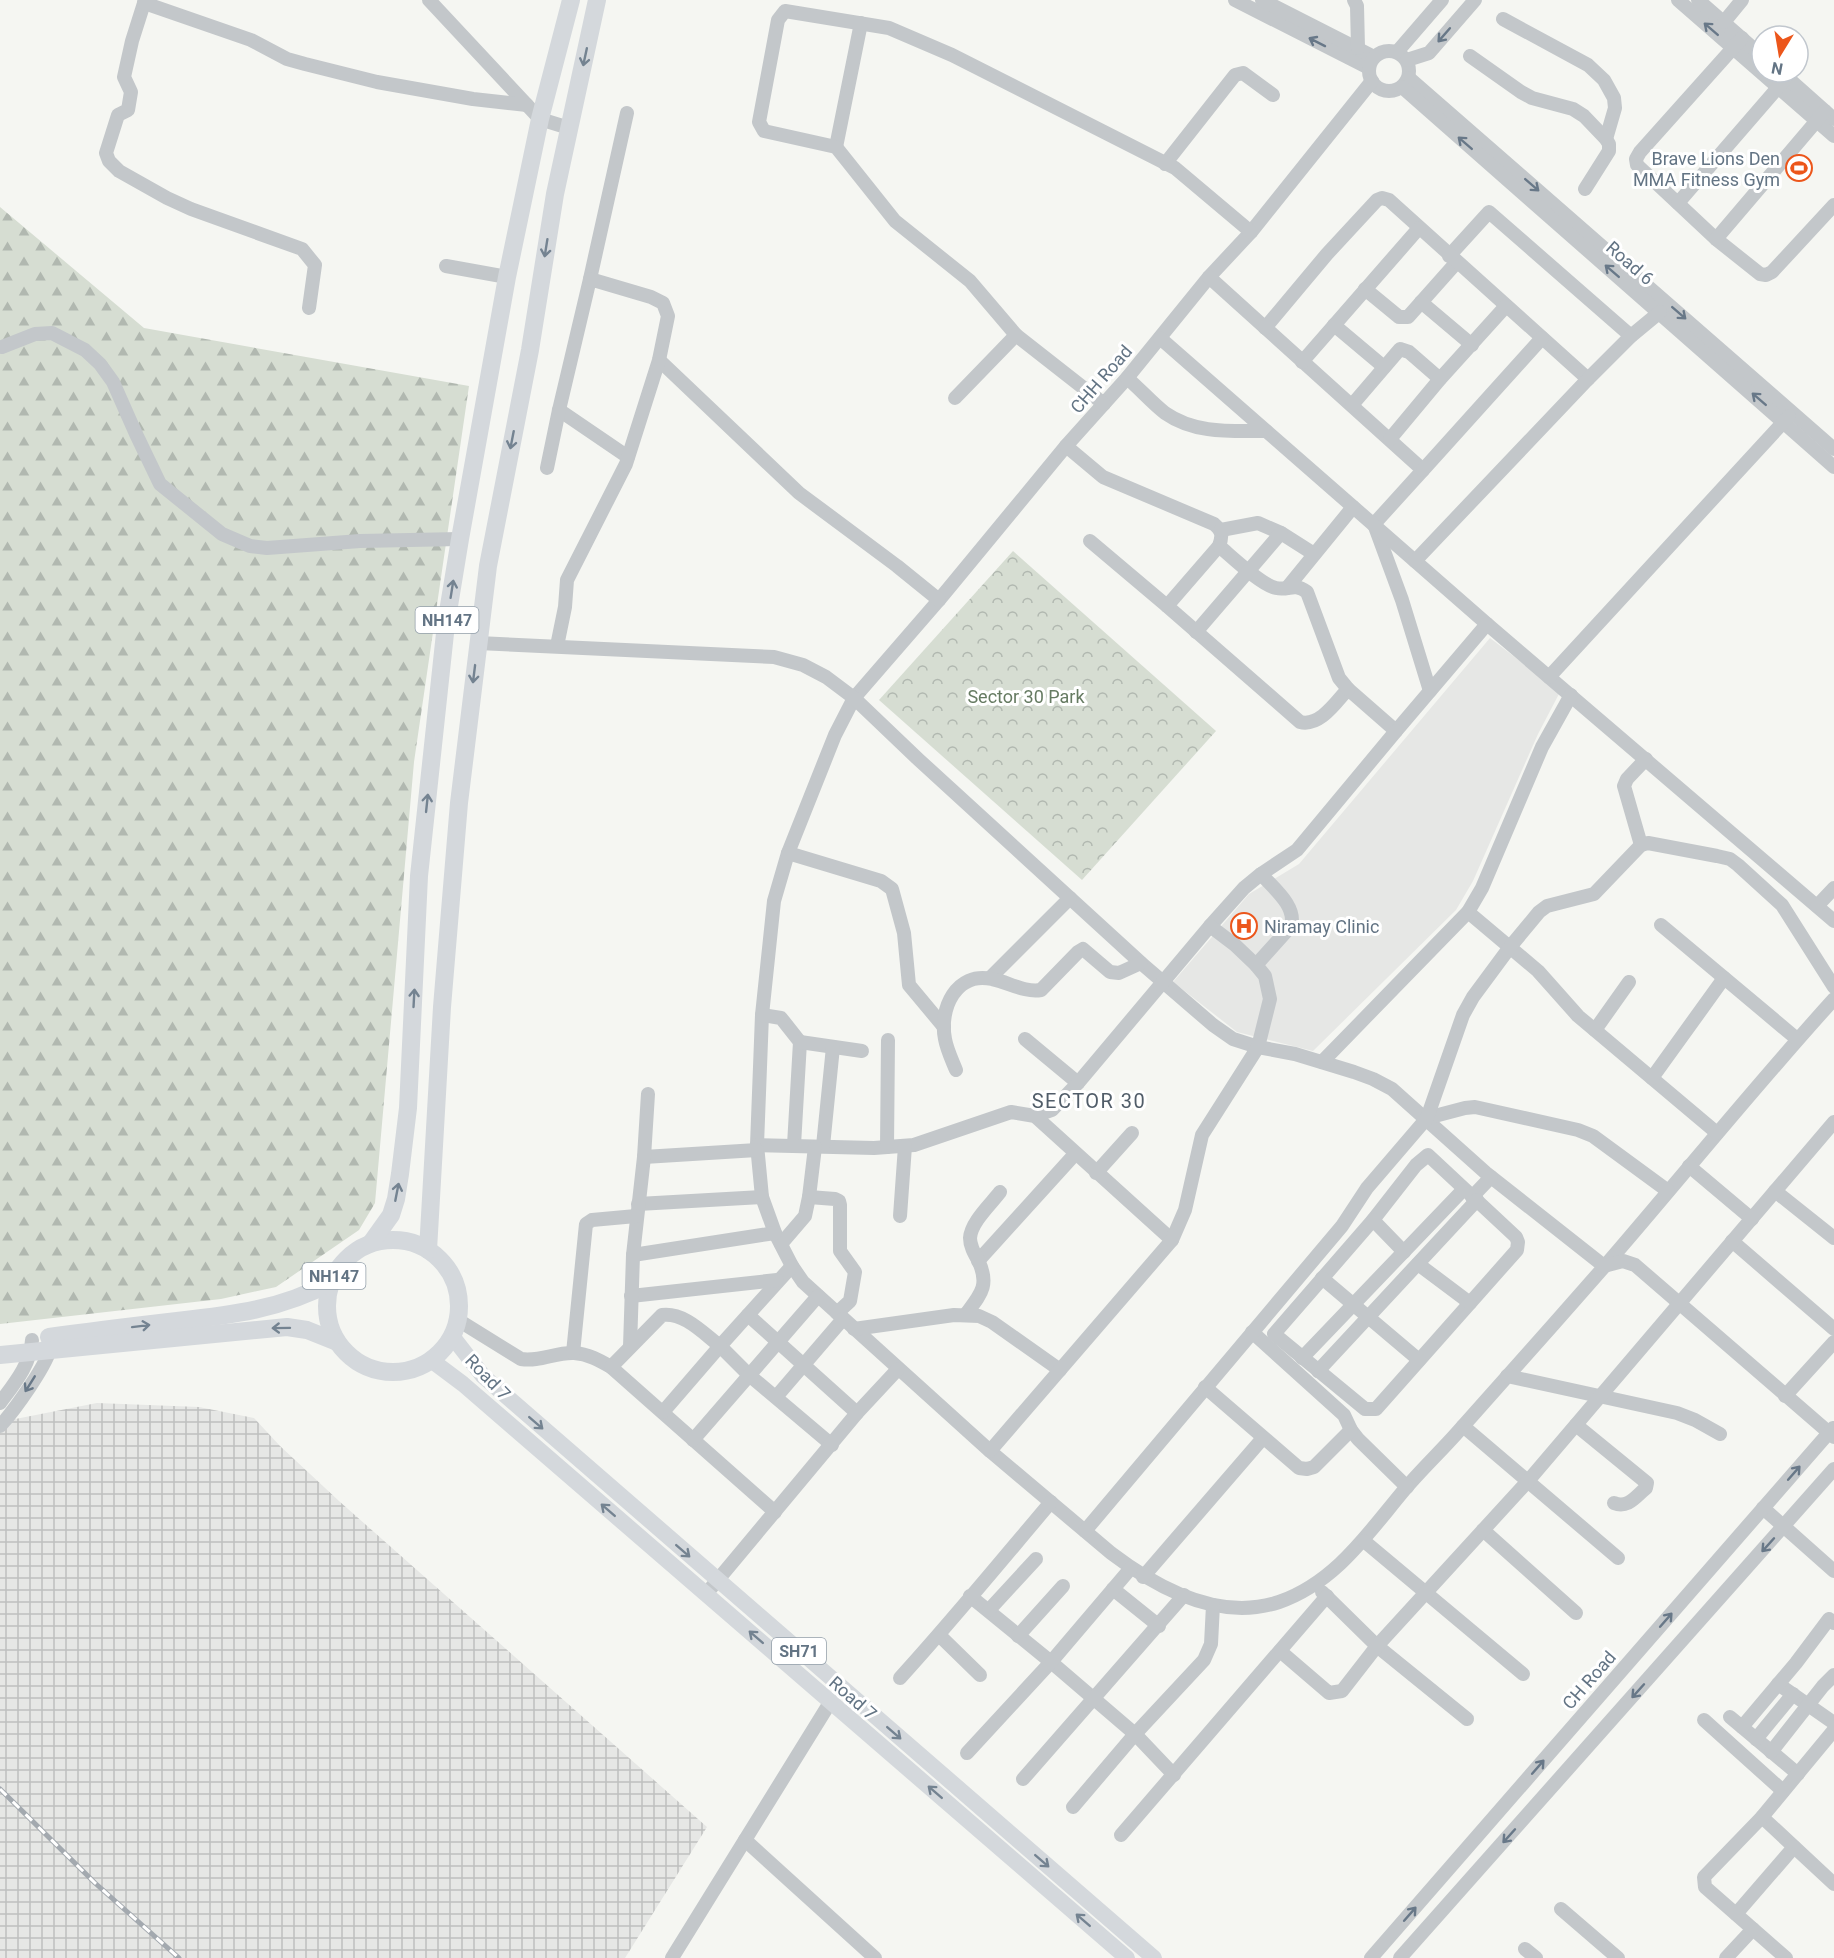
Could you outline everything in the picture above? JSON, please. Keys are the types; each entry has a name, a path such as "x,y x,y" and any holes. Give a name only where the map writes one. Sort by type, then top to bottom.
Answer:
{"highway":[{"name":"NH147","path":"371,1243 391,1215 396,1199 408,1108 419,876 446,624 507,277 540,119 571,0"},
{"name":"NH147","path":"428,1250 442,1007 459,802 488,566 530,350 555,194 597,0"},
{"name":"NH147","path":"396,1240 428,1250 447,1268 454,1282 459,1299 455,1328 443,1350 414,1369 397,1372 378,1371 360,1364 348,1355 331,1330 327,1316 327,1298 331,1282 344,1261 371,1243 396,1240"},
{"name":"NH147","path":"51,1343 238,1314 284,1303 309,1294 331,1282"},
{"name":"NH147","path":"0,1343 32,1345 287,1327 307,1330 337,1342"},
{"name":"NH147","path":"0,1355 32,1345"}],"main road":[{"name":"Road 7","path":"455,1328 483,1376 1154,1958"},
{"name":"Road 7","path":"430,1360 463,1384 1127,1958"}],"street":[{"path":"429,0 540,119 569,128"},
{"path":"1235,0 1372,69"},
{"path":"1262,0 1358,48 1382,90 1389,91 1405,82 1410,72 1402,56"},
{"path":"1354,0 1357,6 1358,48"},
{"path":"1402,56 1442,0"},
{"path":"1372,69 1385,51 1402,56 1429,53 1475,0"},
{"path":"1678,0 1750,53"},
{"path":"1698,0 1724,22 1737,43 1750,50"},
{"path":"1724,22 1742,0"},
{"path":"309,308 315,266 302,249 191,209 119,171 109,160 106,153 118,116 128,110 131,92 124,77 144,1 251,40 296,62 377,82 473,99 527,105"},
{"path":"1104,404 1016,335 970,281 895,221 836,147 764,131 760,127 759,122 778,20 785,11 889,28 952,55 1174,168 1251,232"},
{"path":"1503,19 1588,64 1604,80 1614,98 1616,108 1606,139"},
{"path":"836,147 861,23"},
{"path":"1737,43 1640,152 1636,159 1637,165 1716,239 1760,274 1766,275 1772,272 1834,205"},
{"path":"1470,56 1532,98 1573,109 1584,116 1606,139 1609,151 1585,189"},
{"name":"CHH Road","path":"1372,69 1251,232 1209,277 1127,378 1066,446 939,600 854,698 835,735 788,853 774,901 762,1015 757,1148 762,1197 778,1238 803,1282 818,1296 990,1450 1143,1577 1213,1605 1243,1608 1278,1602 1313,1585 1340,1565 1364,1541 1407,1487 1507,1377 1834,999"},
{"path":"1165,164 1235,75 1243,73 1273,95"},
{"name":"Road 6","path":"1405,82 1660,312 1789,417 1834,449"},
{"name":"Road 6","path":"1405,82 1789,417 1834,467"},
{"path":"1678,203 1778,84"},
{"path":"1788,84 1825,117 1834,136"},
{"path":"547,468 627,113"},
{"path":"1716,239 1825,117"},
{"path":"1265,328 1327,254 1377,200 1383,198 1389,200 1588,379"},
{"path":"1365,289 1398,317 1408,317 1489,213 1631,336"},
{"path":"1302,362 1419,228"},
{"path":"446,267 507,277"},
{"path":"1209,277 1423,470"},
{"path":"557,646 565,607 567,580 628,457 659,360 668,316 663,303 651,297 590,279"},
{"path":"1421,302 1472,345"},
{"path":"1390,439 1506,306"},
{"path":"1415,561 1588,379 1631,336 1660,312"},
{"path":"1334,325 1384,367"},
{"path":"2,348 35,334 52,333 85,350 100,364 113,382 160,484 222,534 250,546 267,549 360,541 460,539"},
{"path":"955,398 1016,335"},
{"path":"1160,338 1487,624 1834,921"},
{"path":"1374,524 1542,338"},
{"path":"1352,405 1400,349 1440,380"},
{"path":"659,360 799,493 939,600"},
{"path":"1127,378 1165,413 1183,423 1215,431 1266,431"},
{"path":"559,410 628,457"},
{"path":"1550,677 1789,417"},
{"path":"1066,446 1103,477 1214,524 1221,530 1222,538 1219,546 1167,606"},
{"path":"1287,588 1353,507"},
{"path":"1221,530 1258,523 1281,533 1314,554"},
{"path":"1374,524 1402,600 1430,690"},
{"path":"1196,632 1281,533"},
{"path":"1090,541 1300,722 1309,724 1318,720 1348,689"},
{"path":"1219,546 1266,584 1276,588 1299,586 1307,592 1339,678 1348,689 1396,731"},
{"path":"644,1157 794,1145 887,1148 914,1145 1011,1112 1035,1116 1052,1110 1078,1083 1244,888 1298,850 1487,624"},
{"path":"478,643 774,657 803,665 826,677 854,698 1163,983 1233,1039 1322,1062 1373,1079 1392,1089 1491,1177 1604,1266 1623,1261 1635,1265 1785,1395 1832,1432"},
{"path":"1322,1062 1468,912 1482,888 1542,747 1571,695"},
{"path":"1641,845 1624,786 1627,779 1646,759"},
{"path":"1085,1531 1342,1226 1367,1188 1427,1118 1462,1015 1510,947 1547,906 1594,894 1641,845 1648,843 1730,859 1782,905 1834,987"},
{"path":"788,853 881,881 892,889 905,938 909,985 944,1027"},
{"path":"1256,965 1291,926 1293,918 1292,910 1261,874"},
{"path":"1816,906 1834,888"},
{"path":"990,978 1070,898"},
{"path":"1468,912 1538,971 1578,1016 1717,1133"},
{"path":"1661,925 1797,1040"},
{"path":"990,1450 1172,1240 1185,1210 1202,1135 1258,1047 1270,999 1265,976 1235,945 1210,926"},
{"path":"956,1070 946,1045 944,1027 947,1004 957,987 968,980 990,978 1028,990 1041,990 1083,949 1114,974 1141,963"},
{"path":"1652,1078 1724,978"},
{"path":"1595,1030 1629,982"},
{"path":"762,1015 781,1018 800,1042 794,1145"},
{"path":"1025,1039 1078,1083"},
{"path":"887,1148 888,1040"},
{"path":"800,1042 862,1051"},
{"path":"633,1255 778,1238 802,1222 807,1211 819,1147 833,1047"},
{"path":"630,1347 633,1255 644,1157 648,1094"},
{"path":"1427,1118 1475,1107 1578,1130 1605,1143 1668,1191"},
{"path":"1035,1116 1172,1240"},
{"path":"1280,1651 1329,1693 1336,1694 1342,1691 1377,1646 1528,1481 1775,1191 1829,1139 1834,1122"},
{"path":"1096,1173 1132,1133"},
{"path":"900,1216 905,1146"},
{"path":"978,1261 1075,1154"},
{"path":"1428,1155 1471,1196 1516,1237 1517,1250 1376,1409 1371,1411 1365,1409 1274,1334 1373,1220 1416,1165 1428,1155"},
{"path":"1689,1166 1752,1218"},
{"path":"1310,1365 1353,1305 1404,1252 1491,1177"},
{"path":"1775,1191 1834,1238"},
{"path":"966,1314 985,1280 971,1246 972,1231 1000,1192"},
{"path":"1300,1375 1369,1318 1418,1264 1471,1196"},
{"path":"573,1353 586,1224 592,1220 637,1210 762,1197"},
{"path":"776,1397 804,1365 850,1301 855,1272 840,1251 840,1205 835,1199 809,1197"},
{"path":"1373,1220 1404,1252"},
{"path":"1732,1241 1834,1329"},
{"path":"1418,1264 1470,1303"},
{"path":"663,1412 792,1266"},
{"path":"1322,1278 1419,1360"},
{"path":"631,1296 777,1281"},
{"path":"693,1440 818,1296"},
{"path":"611,1366 662,1315 672,1314 684,1318 720,1346 749,1375 832,1444"},
{"path":"854,1329 966,1314 979,1316 992,1322 1060,1370"},
{"path":"748,1315 857,1413"},
{"path":"455,1328 521,1359 533,1361 573,1353 593,1357 611,1366 775,1512"},
{"path":"1252,1332 1344,1415 1351,1430 1407,1487"},
{"path":"1785,1395 1834,1342"},
{"path":"0,1426 17,1405 51,1343"},
{"path":"0,1403 23,1370 32,1345"},
{"path":"706,1594 857,1413 898,1369"},
{"path":"1507,1377 1677,1413 1720,1434"},
{"path":"1205,1387 1299,1468 1314,1467 1351,1430"},
{"path":"1576,1425 1647,1483 1646,1488 1627,1504 1614,1503"},
{"path":"1463,1426 1618,1558"},
{"name":"CH Road","path":"1371,1958 1832,1432"},
{"path":"1143,1577 1263,1438"},
{"path":"1400,1958 1834,1469"},
{"path":"900,1678 1051,1502"},
{"path":"1763,1508 1834,1571"},
{"path":"1483,1530 1576,1612"},
{"path":"1364,1541 1523,1674"},
{"path":"989,1610 1036,1559"},
{"path":"967,1753 1052,1662 1131,1568"},
{"path":"1313,1585 1377,1646 1467,1719"},
{"path":"1018,1636 1063,1586"},
{"path":"1113,1590 1159,1626"},
{"path":"1023,1779 1184,1595"},
{"path":"970,1596 1052,1662 1135,1734 1174,1775"},
{"path":"1121,1835 1327,1596"},
{"path":"1073,1807 1135,1734 1209,1653 1213,1605"},
{"path":"1742,1726 1796,1663 1829,1619 1834,1623"},
{"path":"939,1635 980,1675"},
{"path":"1772,1752 1822,1686 1834,1675"},
{"path":"1778,1684 1834,1723"},
{"path":"1756,1739 1793,1694"},
{"path":"672,1958 831,1701"},
{"path":"1730,1717 1798,1774"},
{"path":"1704,1720 1784,1791"},
{"path":"1786,1958 1705,1887 1704,1877 1762,1817 1834,1730"},
{"path":"1762,1817 1834,1884"},
{"path":"745,1840 874,1958"},
{"path":"1736,1914 1794,1847"},
{"path":"1561,1909 1618,1958"},
{"path":"1726,1958 1753,1929"}],"shaded area":[{"path":"1490,638 1560,692 1538,734 1473,881 1456,910 1313,1051 1237,1032 1173,982 1249,894 1299,864"},
{"path":"97,1403 199,1407 254,1418 280,1446 339,1501 707,1827 625,1958 0,1958 0,1422"}],"green space":[{"path":"0,207 144,328 469,386 414,762 375,1203 359,1230 276,1287 221,1299 0,1324"},
{"name":"Sector 30 Park","path":"1013,551 1216,731 1082,880 879,700"}],"railway":[{"path":"0,1789 95,1883 179,1958"}],"place":[{"name":"Brave Lions Den MMA Fitness Gym","path":"1799,168"},
{"name":"Niramay Clinic","path":"1244,926"}],"district":[{"name":"SECTOR 30","path":"1089,1101"}]}
